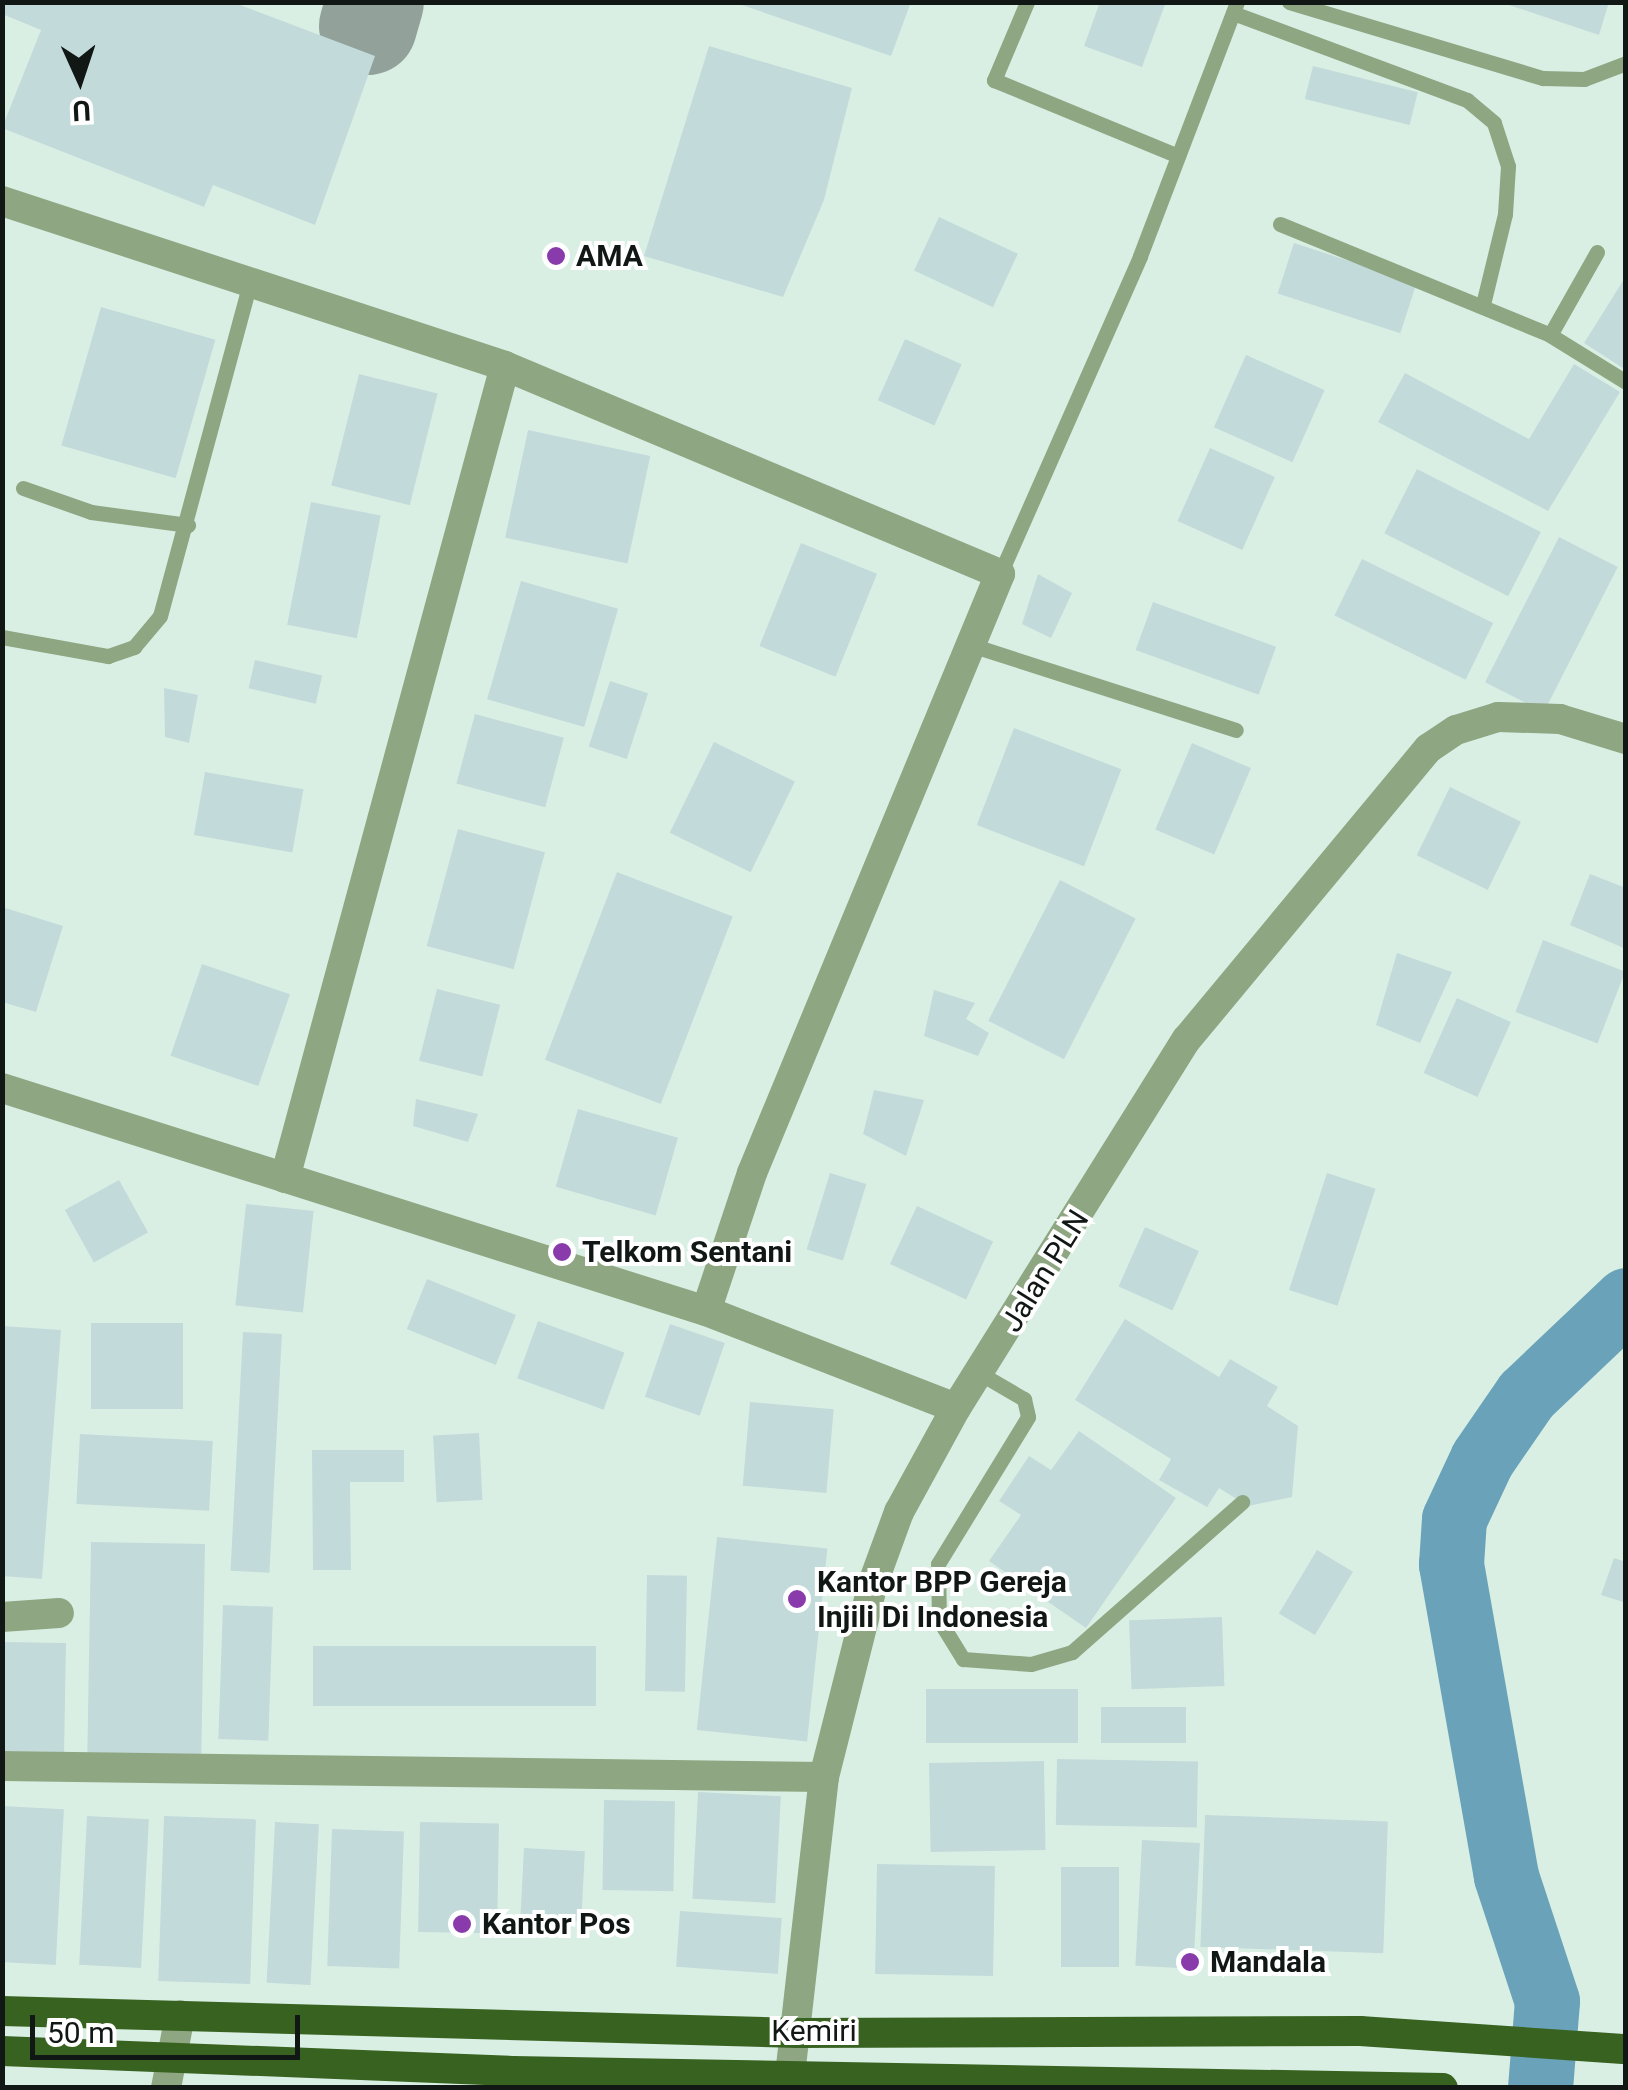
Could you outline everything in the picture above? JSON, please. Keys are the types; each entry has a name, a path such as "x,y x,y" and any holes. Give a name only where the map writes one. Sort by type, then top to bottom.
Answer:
{"highway":[{"name":"Kemiri","path":"2,2011 798,2032 1360,2031 1626,2048"},
{"name":"Kemiri","path":"2,2051 173,2055 513,2072 790,2075 905,2082 1362,2082 1443,2088"}],"street":[{"path":"2,200 252,278 505,366 1000,574 752,1173 706,1310"},
{"path":"285,1178 505,366"},
{"name":"Jalan PLN","path":"790,2075 798,2032 824,1777 872,1583 900,1512 956,1408 981,1374 1187,1039 1429,748 1456,730 1498,716 1560,719 1626,739"},
{"path":"2,1088 706,1310 956,1408"},
{"path":"2,1617 60,1613"},
{"path":"2,1766 824,1777"},
{"path":"166,2088 180,2015"}],"lane":[{"path":"1028,2 994,80 1178,156"},
{"path":"1290,2 1543,78 1584,79 1626,63"},
{"path":"1000,574 1178,156 1235,8 1467,100 1494,123 1508,166 1506,198 1483,304"},
{"path":"1280,224 1483,304 1550,336 1626,382"},
{"path":"1550,336 1597,252"},
{"path":"2,637 92,657 134,647 160,616 188,525 252,278"},
{"path":"23,488 91,512 188,525"},
{"path":"972,645 1236,730"},
{"path":"981,1374 1024,1399 1028,1417 938,1564 940,1620 962,1659 1032,1664 1072,1652 1242,1502"}],"building":[{"path":"2,2 232,2 375,56 315,225 213,185 204,207 2,128 41,30 2,14"},
{"path":"733,2 911,2 891,56"},
{"path":"1100,2 1166,2 1142,67 1084,46"},
{"path":"1500,2 1609,2 1599,35"},
{"path":"709,46 852,88 824,200 783,297 644,256"},
{"path":"1313,66 1418,92 1410,125 1305,99"},
{"path":"939,217 1018,254 993,307 914,270"},
{"path":"1294,243 1417,283 1400,333 1278,293"},
{"path":"1626,276 1626,370 1584,343"},
{"path":"101,307 215,340 176,478 61,445"},
{"path":"905,339 962,364 934,425 878,400"},
{"path":"1246,355 1325,390 1292,462 1214,427"},
{"path":"1574,364 1620,392 1548,511 1378,422 1405,373 1529,439"},
{"path":"359,374 438,394 410,505 331,486"},
{"path":"528,430 650,456 627,564 505,538"},
{"path":"1210,448 1275,477 1242,550 1177,521"},
{"path":"1417,469 1541,532 1508,596 1384,533"},
{"path":"311,502 381,516 357,638 287,625"},
{"path":"1559,537 1618,567 1544,712 1485,682"},
{"path":"801,543 877,574 835,677 759,646"},
{"path":"1362,559 1493,623 1466,680 1334,616"},
{"path":"1038,574 1072,593 1051,638 1022,624"},
{"path":"521,581 618,609 584,727 487,699"},
{"path":"1153,602 1276,647 1259,695 1136,650"},
{"path":"255,660 322,676 316,704 248,688"},
{"path":"610,681 648,693 627,759 589,747"},
{"path":"164,688 198,695 189,743 165,737"},
{"path":"475,714 564,738 545,807 456,784"},
{"path":"1014,728 1121,769 1084,866 977,825"},
{"path":"714,742 795,781 751,872 670,833"},
{"path":"1192,743 1251,768 1214,855 1155,830"},
{"path":"205,772 303,789 292,852 194,835"},
{"path":"1450,787 1521,822 1488,890 1417,855"},
{"path":"458,829 545,852 514,969 427,946"},
{"path":"617,872 733,916 661,1104 545,1060"},
{"path":"1590,874 1626,888 1626,949 1570,925"},
{"path":"1060,880 1136,919 1064,1059 988,1021"},
{"path":"2,907 63,926 36,1012 2,1002"},
{"path":"1543,940 1625,972 1598,1043 1515,1012"},
{"path":"1397,953 1452,972 1420,1043 1376,1025"},
{"path":"202,964 290,994 258,1086 170,1056"},
{"path":"437,989 500,1005 482,1077 419,1061"},
{"path":"934,990 975,1003 966,1019 989,1033 978,1056 924,1036"},
{"path":"1457,998 1511,1022 1478,1097 1424,1073"},
{"path":"874,1090 924,1100 906,1156 863,1134"},
{"path":"416,1099 478,1114 468,1142 413,1126"},
{"path":"578,1109 678,1138 656,1216 556,1187"},
{"path":"830,1173 866,1184 843,1261 807,1250"},
{"path":"1327,1173 1376,1189 1337,1306 1289,1290"},
{"path":"119,1180 148,1232 94,1263 65,1210"},
{"path":"246,1204 314,1211 303,1313 235,1305"},
{"path":"917,1206 993,1241 966,1300 890,1264"},
{"path":"1145,1227 1199,1251 1172,1310 1119,1286"},
{"path":"427,1279 516,1315 496,1365 407,1329"},
{"path":"1125,1319 1219,1377 1230,1359 1278,1387 1267,1406 1298,1426 1292,1497 1248,1506 1219,1488 1207,1507 1159,1480 1171,1459 1075,1400"},
{"path":"538,1321 624,1352 604,1410 517,1378"},
{"path":"91,1323 183,1323 183,1409 91,1409"},
{"path":"670,1324 725,1343 700,1416 645,1397"},
{"path":"2,1326 61,1330 42,1579 2,1576"},
{"path":"243,1332 282,1334 269,1573 230,1571"},
{"path":"750,1402 834,1409 826,1493 743,1486"},
{"path":"1079,1431 1176,1498 1086,1628 989,1561 1021,1515 999,1501 1029,1456 1051,1470"},
{"path":"479,1433 483,1500 437,1502 433,1435"},
{"path":"80,1434 213,1441 209,1511 76,1504"},
{"path":"312,1450 404,1450 404,1482 350,1482 351,1570 313,1570"},
{"path":"717,1537 827,1549 807,1742 697,1730"},
{"path":"91,1542 205,1544 201,1755 87,1753"},
{"path":"1317,1550 1353,1572 1315,1635 1279,1613"},
{"path":"1614,1558 1626,1562 1626,1603 1601,1595"},
{"path":"647,1575 687,1576 685,1692 645,1691"},
{"path":"223,1605 273,1607 268,1741 218,1739"},
{"path":"1222,1617 1224,1686 1131,1689 1129,1620"},
{"path":"2,1642 66,1643 64,1752 2,1751"},
{"path":"313,1646 596,1646 596,1706 313,1706"},
{"path":"926,1689 1078,1689 1078,1743 926,1743"},
{"path":"1101,1707 1186,1707 1186,1743 1101,1743"},
{"path":"1057,1759 1198,1761 1197,1827 1056,1825"},
{"path":"1044,1761 1046,1850 931,1852 929,1763"},
{"path":"698,1792 781,1796 775,1903 692,1899"},
{"path":"604,1800 675,1801 673,1891 602,1890"},
{"path":"2,1806 64,1809 56,1965 2,1962"},
{"path":"1205,1815 1388,1821 1383,1953 1200,1947"},
{"path":"87,1816 149,1819 141,1968 79,1965"},
{"path":"164,1816 256,1819 250,1984 158,1981"},
{"path":"275,1822 319,1824 311,1985 267,1983"},
{"path":"420,1822 499,1823 497,1933 418,1932"},
{"path":"332,1829 404,1832 399,1968 327,1966"},
{"path":"1142,1840 1200,1843 1193,1969 1135,1966"},
{"path":"524,1848 585,1851 581,1921 520,1918"},
{"path":"877,1864 995,1866 993,1976 875,1974"},
{"path":"1061,1867 1119,1867 1119,1967 1061,1967"},
{"path":"680,1911 782,1918 778,1974 676,1967"}],"waterway":[{"path":"1540,2088 1547,2001 1506,1876 1451,1564 1454,1519 1482,1459 1526,1395 1626,1300"}],"taxiway":[{"path":"368,26 375,2"}],"place":[{"name":"AMA","path":"556,256"},
{"name":"Telkom Sentani","path":"562,1252"},
{"name":"Kantor BPP Gereja Injili Di Indonesia","path":"797,1599"},
{"name":"Kantor Pos","path":"462,1924"},
{"name":"Mandala","path":"1190,1962"}]}
